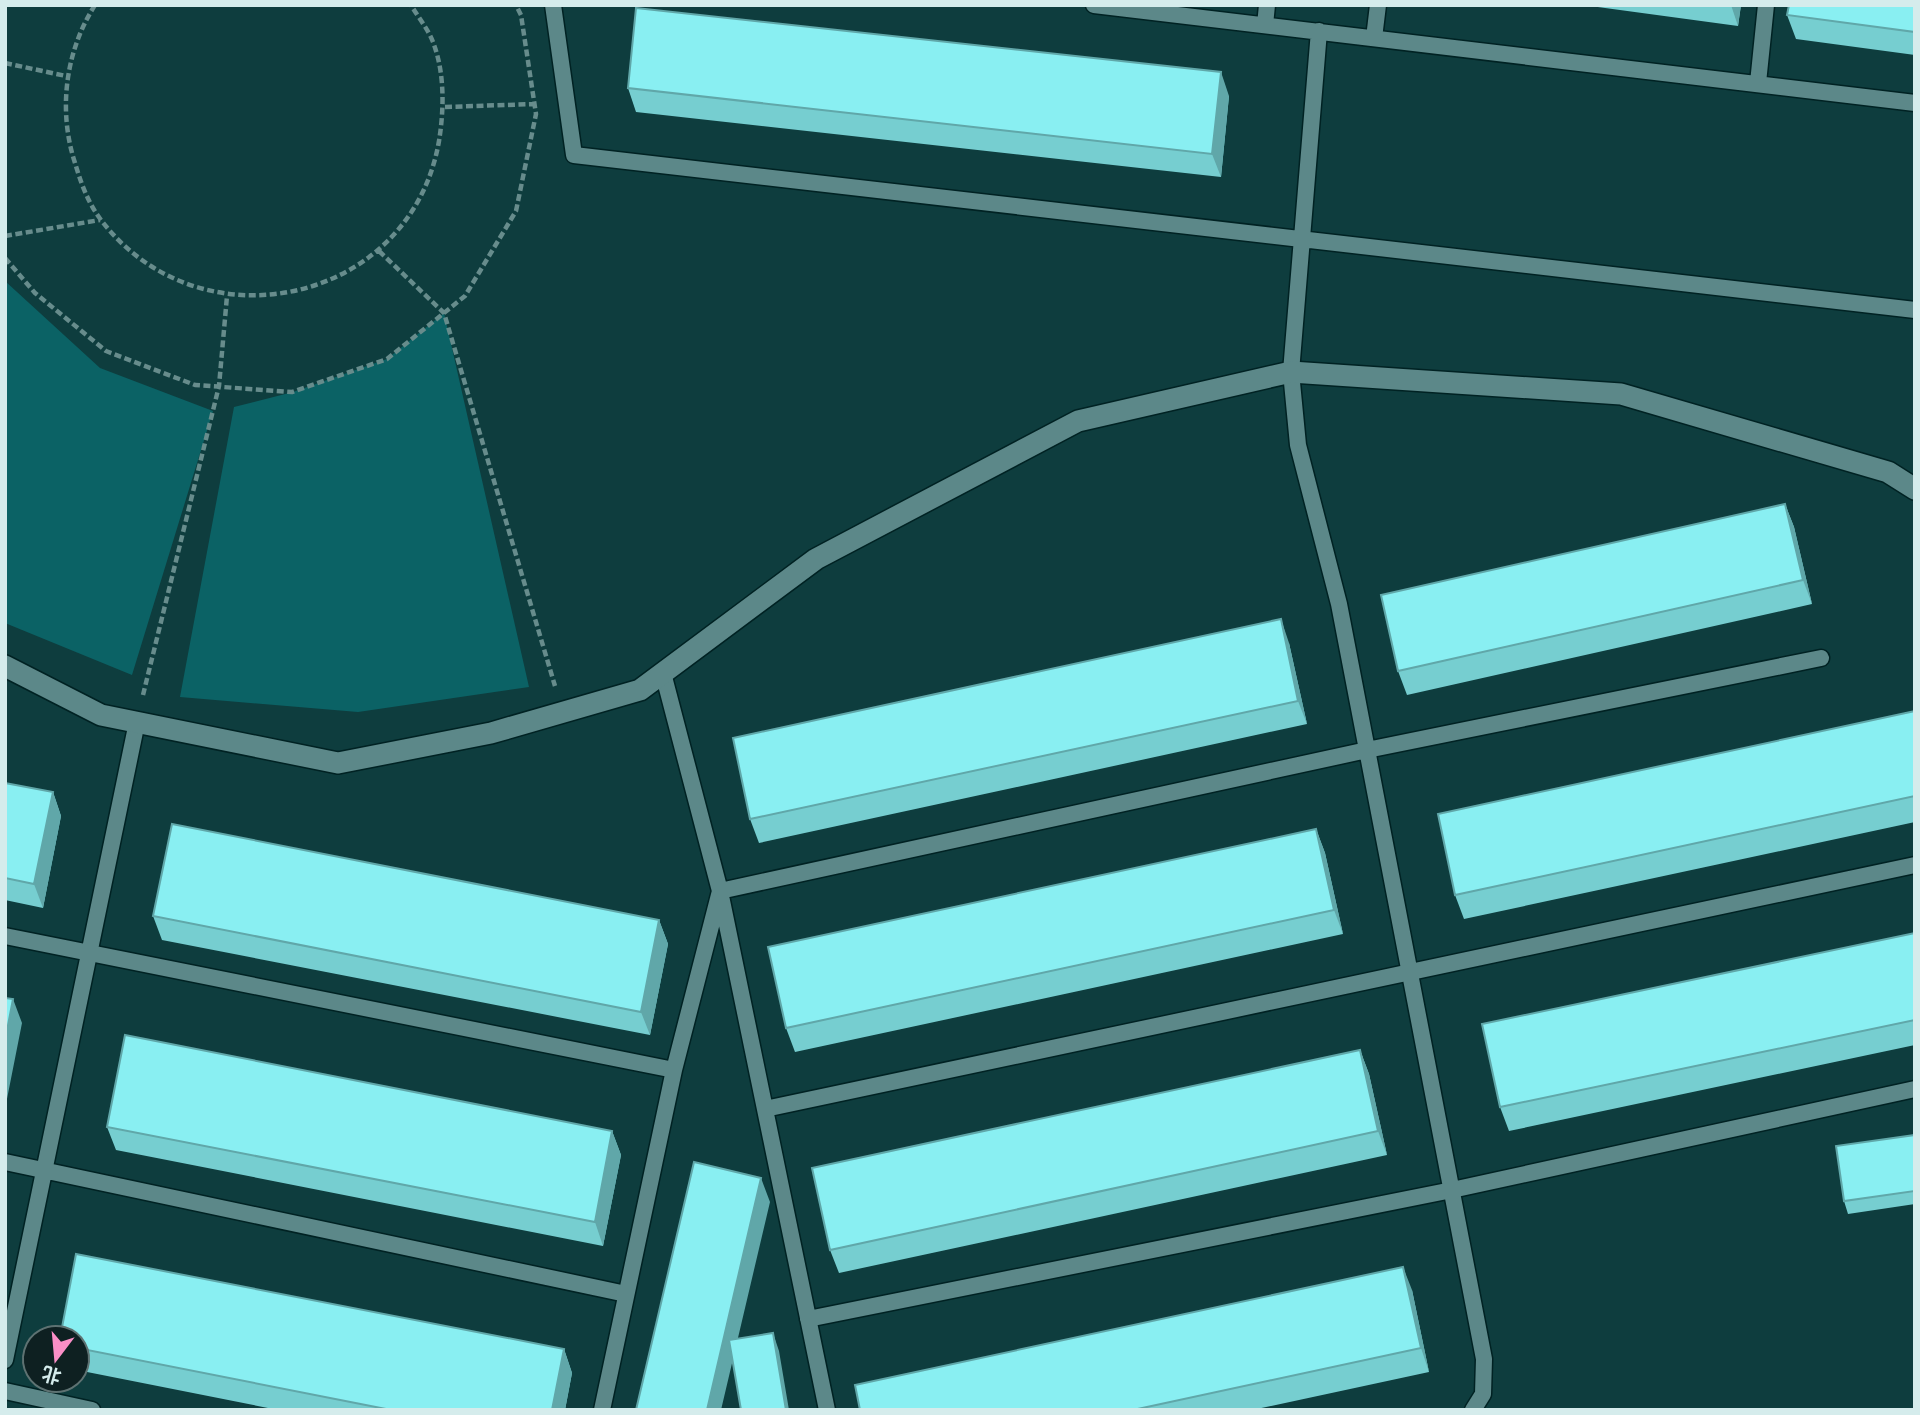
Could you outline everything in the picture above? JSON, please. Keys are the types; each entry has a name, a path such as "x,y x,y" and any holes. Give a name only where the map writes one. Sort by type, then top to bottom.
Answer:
{"street":[{"path":"5,666 101,715 338,763 491,733 640,690 816,559 1078,421 1290,372 1620,394 1888,472 1915,489"}],"lane":[{"path":"553,5 574,155 1915,310"},
{"path":"1094,5 1915,103"},
{"path":"1265,25 1267,5"},
{"path":"1374,38 1378,5"},
{"path":"1758,83 1766,5"},
{"path":"1319,31 1290,372 1298,445 1339,604 1484,1359 1483,1394 1472,1410"},
{"path":"720,891 1367,750 1821,658"},
{"path":"663,673 720,891 827,1410"},
{"path":"5,1360 137,722"},
{"path":"765,1109 1915,865"},
{"path":"602,1410 674,1070 720,891"},
{"path":"5,936 674,1070"},
{"path":"808,1319 1452,1191 1915,1089"},
{"path":"5,1162 626,1294"},
{"path":"5,1391 92,1410"}],"path":[{"path":"95,5 85,20 66,76 66,136 85,193 100,220 120,242 169,278 226,296 292,294 353,270 379,251 402,228 434,171 445,107 433,43 411,5"},
{"path":"5,258 34,293 106,351 195,385 292,392 387,359 465,296 516,211 536,114 521,15 516,5"},
{"path":"5,63 66,76"},
{"path":"445,107 535,104"},
{"path":"5,236 100,220"},
{"path":"379,251 444,313 563,713"},
{"path":"137,722 219,386 226,296"}],"shaded area":[{"path":"5,281 100,368 213,411 132,675 5,623"},
{"path":"444,313 529,687 358,712 180,697 234,407 293,392 387,359"}],"building":[{"path":"1789,5 1915,5 1915,32 1787,15"},
{"path":"636,8 1221,72 1212,154 628,88"},
{"path":"1785,504 1803,580 1398,671 1381,595"},
{"path":"1281,619 1298,701 750,819 733,738"},
{"path":"1915,711 1915,796 1455,895 1438,814"},
{"path":"5,783 53,792 34,884 5,878"},
{"path":"172,824 659,920 641,1012 153,916"},
{"path":"1316,829 1334,910 786,1028 768,947"},
{"path":"1915,933 1915,1020 1500,1107 1482,1024"},
{"path":"5,998 13,999 5,1041"},
{"path":"125,1035 612,1131 595,1222 107,1127"},
{"path":"1360,1050 1378,1131 830,1250 812,1168"},
{"path":"1915,1135 1915,1191 1844,1201 1836,1146"},
{"path":"694,1162 761,1178 707,1410 636,1410"},
{"path":"76,1254 564,1349 552,1410 391,1410 91,1351 91,1324 63,1324"},
{"path":"1403,1267 1421,1348 1133,1410 860,1410 855,1385"},
{"path":"773,1333 786,1410 741,1410 729,1340"}]}
